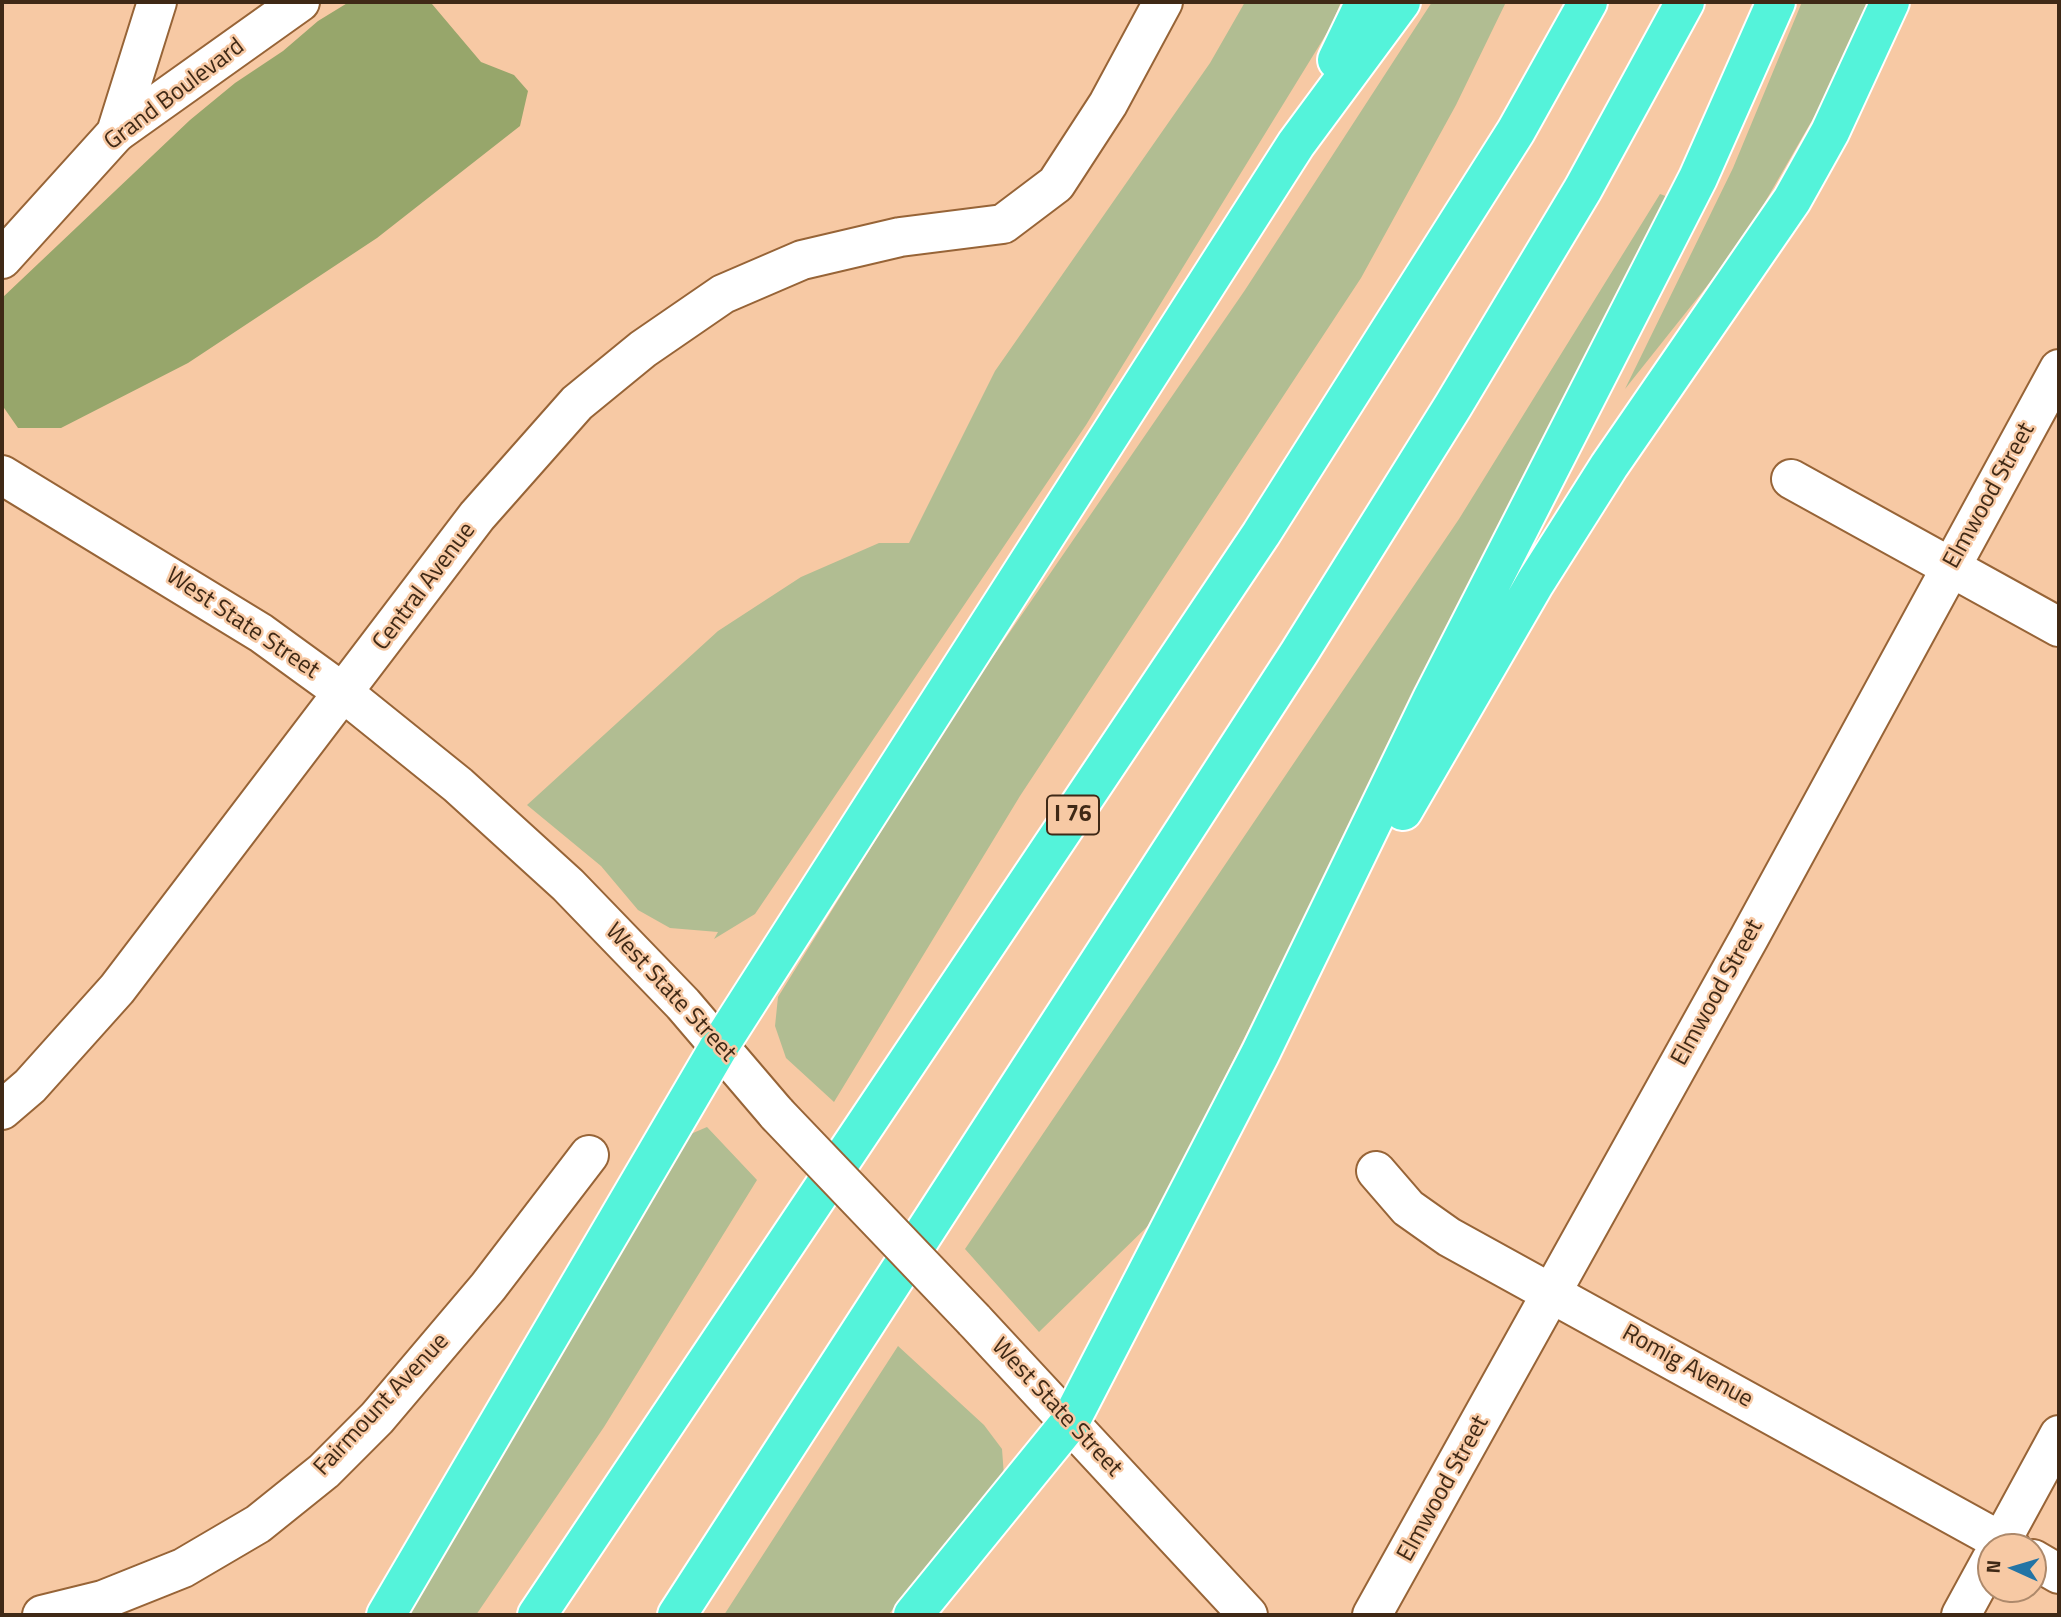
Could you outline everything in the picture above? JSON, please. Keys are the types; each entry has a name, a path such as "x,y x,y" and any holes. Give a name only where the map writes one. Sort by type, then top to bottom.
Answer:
{"highway":[{"path":"1296,144 1365,2"},
{"path":"386,1615 720,1045 1296,144 1401,2"},
{"name":"I 76","path":"537,1615 1261,534 1516,131 1588,2"},
{"path":"677,1615 1291,665 1453,407 1583,189 1685,2"},
{"path":"914,1615 1070,1422 1260,1054 1432,699 1698,178 1776,2"},
{"path":"1260,1054 1535,583 1609,466 1792,200 1830,132 1890,2"}],"street":[{"path":"116,133 157,2"},
{"name":"Grand Boulevard","path":"2,259 116,133 300,2"},
{"name":"Central Avenue","path":"2,1110 30,1086 117,989 345,694 477,516 577,403 643,349 723,294 802,260 900,237 1003,224 1056,184 1108,104 1163,2"},
{"name":"Elmwood Street","path":"1373,1615 2059,369"},
{"name":"West State Street","path":"2,475 193,589 261,633 345,694 458,785 568,885 720,1045 777,1114 1070,1422 1248,1615"},
{"path":"1791,479 2059,627"},
{"name":"Fairmount Avenue","path":"42,1615 103,1600 183,1568 258,1524 324,1471 377,1418 488,1287 589,1155"},
{"name":"Romig Avenue","path":"1376,1171 1408,1208 1449,1237 1553,1292 1977,1534"},
{"path":"2015,1533 2059,1435"},
{"path":"1961,1615 1977,1593"}],"green space":[{"path":"349,2 432,4 481,62 514,75 528,91 520,126 377,238 188,363 61,428 18,428 2,405 2,298 190,120 235,83 283,51 318,21"},
{"path":"1245,2 1341,2 1330,28 1086,425 755,914 714,939 718,932 670,928 638,910 601,866 527,805 718,631 801,577 879,543 909,543 995,371 1210,63"},
{"path":"1432,2 1506,2 1456,105 1361,278 1020,796 834,1102 786,1058 775,1026 778,997 959,706 1245,290"},
{"path":"1802,2 1868,2 1818,110 1742,242 1625,389 1733,168"},
{"path":"1660,194 1674,199 1434,659 1152,1222 1039,1332 965,1249 1459,519"},
{"path":"707,1127 757,1180 604,1427 476,1615 403,1615 686,1136"},
{"path":"898,1346 984,1425 1002,1449 1004,1476 888,1615 724,1615"}]}
